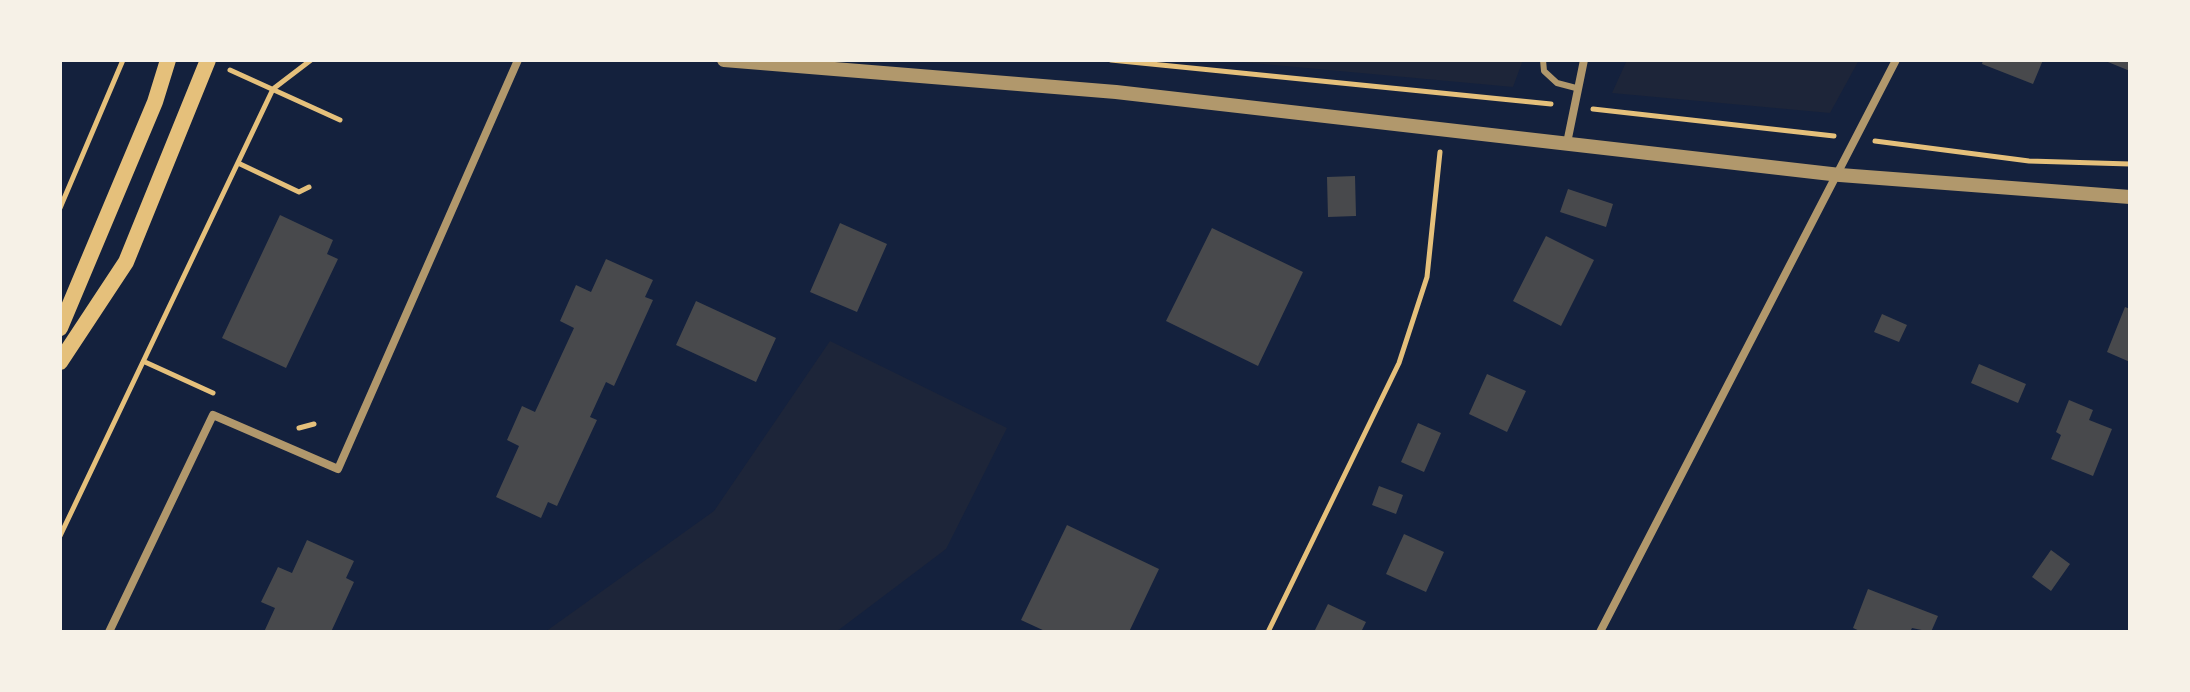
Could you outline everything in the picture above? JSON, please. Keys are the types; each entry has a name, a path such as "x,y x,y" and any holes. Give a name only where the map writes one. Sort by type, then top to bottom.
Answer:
{"main road":[{"path":"60,328 155,102 168,60"},
{"path":"60,362 126,262 208,60"}],"street":[{"path":"109,632 213,415 338,469 518,60"},
{"path":"724,60 1116,92 1840,175 2130,197"},
{"path":"1567,143 1572,106 1584,60"},
{"path":"1600,632 1840,175 1896,60"}],"lane":[{"path":"1543,60 1544,71 1557,83 1576,88"}],"path":[{"path":"60,208 123,60"},
{"path":"208,60 340,120"},
{"path":"60,536 273,89 311,60"},
{"path":"1111,60 1572,106 2029,161 2130,164"},
{"path":"1268,632 1399,363 1427,277 1442,131"},
{"path":"238,163 299,192 309,187"}],"shaded area":[{"path":"1220,60 1523,60 1513,87"},
{"path":"1627,60 1859,60 1830,113 1612,93"},
{"path":"830,341 1007,428 946,549 836,632 545,632 714,511"}],"building":[{"path":"1983,60 2043,60 2033,84 1982,64"},
{"path":"2103,60 2130,60 2130,71"},
{"path":"1355,176 1356,216 1328,217 1327,177"},
{"path":"1568,189 1613,204 1606,227 1560,212"},
{"path":"280,215 333,240 327,254 338,259 286,368 222,338"},
{"path":"840,223 887,244 857,312 810,292"},
{"path":"1212,228 1303,272 1258,366 1166,321"},
{"path":"1546,236 1594,260 1561,326 1513,301"},
{"path":"606,259 653,280 645,297 653,300 614,386 606,382 590,417 597,420 557,506 548,502 541,518 496,497 519,446 507,440 522,406 535,412 574,328 560,321 576,285 591,292"},
{"path":"696,301 776,338 756,382 676,345"},
{"path":"2125,307 2130,309 2130,362 2107,352"},
{"path":"1882,314 1907,325 1899,342 1874,332"},
{"path":"1979,364 2026,384 2018,403 1971,383"},
{"path":"1487,374 1526,391 1507,432 1469,414"},
{"path":"2069,400 2093,410 2089,420 2112,429 2093,476 2051,459 2061,435 2056,432"},
{"path":"1418,423 1441,433 1424,472 1401,462"},
{"path":"1379,486 1403,495 1396,514 1372,505"},
{"path":"1067,525 1159,569 1129,632 1047,632 1021,620"},
{"path":"1404,534 1444,552 1426,592 1386,574"},
{"path":"307,540 354,561 346,578 354,582 331,632 264,632 275,608 261,602 278,567 292,573"},
{"path":"2051,550 2070,564 2051,591 2032,577"},
{"path":"1868,589 1938,616 1931,632 1912,628 1910,632 1862,632 1853,628"},
{"path":"1328,604 1366,622 1361,632 1314,632"}]}
